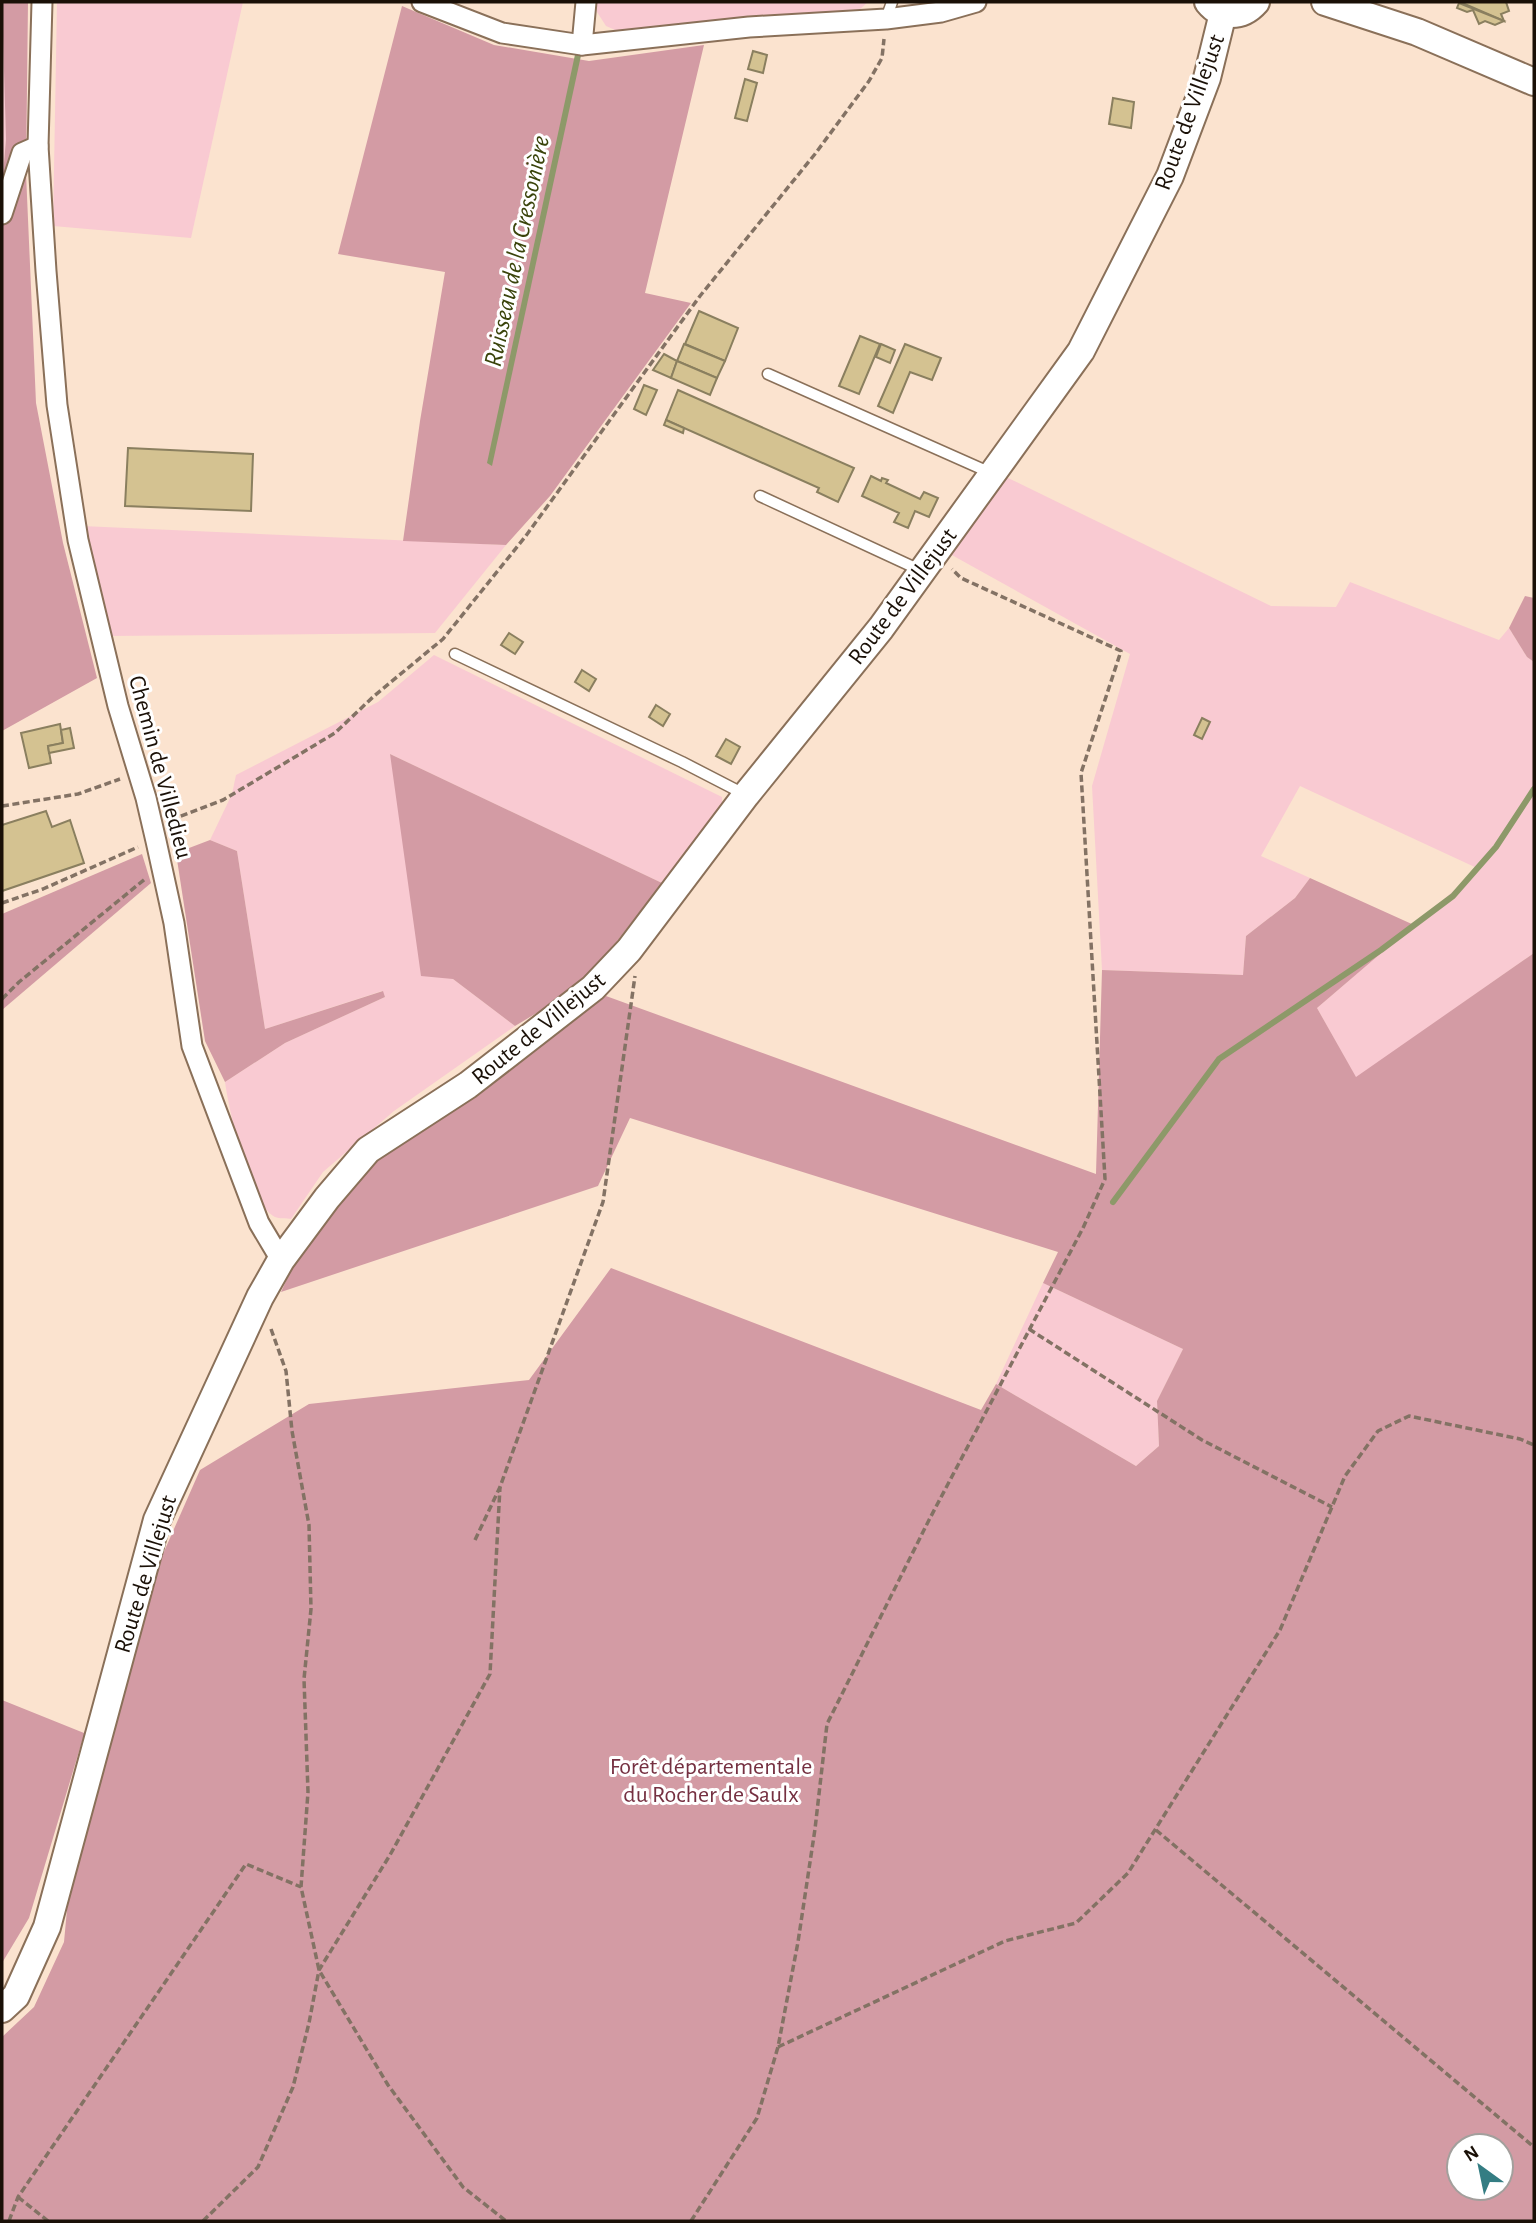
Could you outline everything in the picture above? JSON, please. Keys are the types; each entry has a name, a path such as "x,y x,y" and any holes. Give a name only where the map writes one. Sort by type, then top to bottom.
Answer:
{"main road":[{"path":"1215,8 1241,13 1255,2"},
{"path":"1325,2 1417,32 1534,82"},
{"name":"Route de Villejust","path":"2,2009 16,1996 47,1927 157,1520 260,1297 281,1261 327,1198 369,1150 468,1084 593,988 629,950 746,795 881,628 1081,351 1170,176 1207,78 1215,8"}],"street":[{"name":"Chemin de Villedieu","path":"42,2 38,146 46,271 57,405 78,540 118,706 139,772 161,864 174,923 192,1046 259,1223 281,1261"},
{"path":"422,2 502,33 582,45 889,11 941,12 976,2"},
{"path":"582,45 586,2"},
{"path":"2,214 22,153 38,146"}],"lane":[{"path":"768,374 992,473"},
{"path":"760,496 930,562"},
{"path":"455,654 746,795"}],"path":[{"path":"2,903 43,889 223,800 334,733 443,639 525,537 700,296 816,154 869,81 882,58 889,11"},
{"path":"691,2221 757,2118 778,2047 798,1942 827,1724 929,1520 1083,1228 1105,1179 1081,773 1121,651 930,562"},
{"path":"2,806 78,794 139,772"},
{"path":"2,999 161,864"},
{"path":"475,1540 500,1487 603,1202 636,979 629,950"},
{"path":"260,1297 286,1371 292,1431 309,1525 311,1609 304,1679 309,1792 301,1887 319,1970 388,2085 463,2187 506,2221"},
{"path":"1030,1329 1202,1440 1332,1507"},
{"path":"778,2047 1005,1941 1076,1923 1128,1873 1280,1629 1345,1476 1378,1431 1409,1416 1520,1439 1534,1445"},
{"path":"204,2221 258,2167 293,2087 319,1970 390,1855 490,1674 500,1487"},
{"path":"1156,1830 1534,2147"},
{"path":"9,2221 18,2197 246,1864 301,1887"},
{"path":"18,2197 48,2221"}],"shaded area":[{"path":"57,2 243,2 191,238 53,226"},
{"path":"597,2 868,2 859,10 711,20 622,33 606,26 597,12"},
{"path":"2,8 6,139 2,190"},
{"path":"576,50 582,51 492,466 487,463"},
{"path":"1006,477 1271,606 1336,607 1350,582 1499,640 1509,628 1527,657 1534,662 1534,953 1356,1078 1317,1008 1479,869 1300,786 1261,856 1310,878 1295,898 1246,936 1243,975 1102,970 1092,786 1130,654 950,554"},
{"path":"82,526 506,545 435,633 108,636"},
{"path":"434,655 722,797 722,807 662,883 390,754 453,979 515,1026 394,1111 323,1172 291,1219 277,1218 266,1209 249,1176 236,1134 225,1082 285,1043 385,997 382,991 265,1029 237,851 210,840 232,794 236,775 378,702"},
{"path":"1043,1283 1183,1349 1157,1401 1159,1446 1136,1466 996,1384"}],"green space":[{"path":"2,2 28,2 26,173 36,403 63,543 97,678 2,731 2,187 6,139"},
{"path":"402,6 494,45 589,61 704,45 645,293 691,303 550,496 506,545 403,541 445,272 338,254"},
{"path":"1525,596 1534,598 1534,662 1527,657 1509,628"},
{"path":"390,754 662,883 594,971 545,1008 515,1026 453,979 421,976"},
{"path":"210,840 237,851 265,1029 383,991 385,997 285,1043 225,1082 205,1041 176,853"},
{"path":"142,854 151,883 2,1010 2,914"},
{"name":"Forêt départementale du Rocher de Saulx","path":"1310,878 1414,925 1317,1008 1356,1077 1534,953 1534,2221 2,2221 2,2037 34,2007 64,1942 83,1738 29,1918 2,1963 2,1700 84,1733 200,1470 309,1404 529,1380 611,1268 981,1410 996,1384 1136,1466 1159,1446 1157,1401 1183,1349 1043,1283 1058,1252 630,1118 598,1186 281,1292 304,1242 376,1159 541,1045 606,996 1096,1174 1102,970 1243,975 1246,936 1295,898"}],"building":[{"path":"1460,2 1506,2 1509,11 1501,14 1504,21"},
{"path":"1459,3 1504,21 1495,25 1485,21 1479,24 1473,10 1467,12 1457,8"},
{"path":"753,51 767,55 763,73 748,69"},
{"path":"745,79 757,83 747,121 735,118"},
{"path":"1113,98 1134,102 1131,128 1109,124"},
{"path":"699,311 738,328 725,361 685,344"},
{"path":"860,336 880,344 859,394 839,386"},
{"path":"684,344 725,361 717,378 677,361"},
{"path":"881,344 895,350 890,363 876,357"},
{"path":"905,344 941,358 932,380 910,372 893,413 878,406"},
{"path":"664,354 677,361 671,378 653,370"},
{"path":"677,361 717,378 710,395 671,378"},
{"path":"644,385 657,390 646,415 634,409"},
{"path":"678,390 854,468 838,502 817,492 819,488 666,420"},
{"path":"666,420 684,428 683,433 664,425"},
{"path":"128,448 253,454 251,511 125,506"},
{"path":"871,476 881,481 882,478 888,480 886,483 920,499 924,492 938,498 929,517 915,511 908,528 894,522 899,513 862,496"},
{"path":"509,633 523,642 515,654 501,645"},
{"path":"582,670 596,679 589,691 575,682"},
{"path":"656,705 670,714 663,726 649,717"},
{"path":"1202,718 1210,722 1202,739 1194,735"},
{"path":"60,724 63,743 48,746 51,763 29,768 21,733"},
{"path":"70,728 74,748 49,753 48,746 63,743 61,730"},
{"path":"726,739 740,747 731,764 716,756"},
{"path":"46,811 52,827 70,820 84,863 2,891 2,825"}],"waterway":[{"path":"1113,1202 1219,1059 1381,950 1453,896 1496,847 1534,789"}],"water label":[{"name":"Ruisseau de la Cressonière","path":"516,251"}]}
